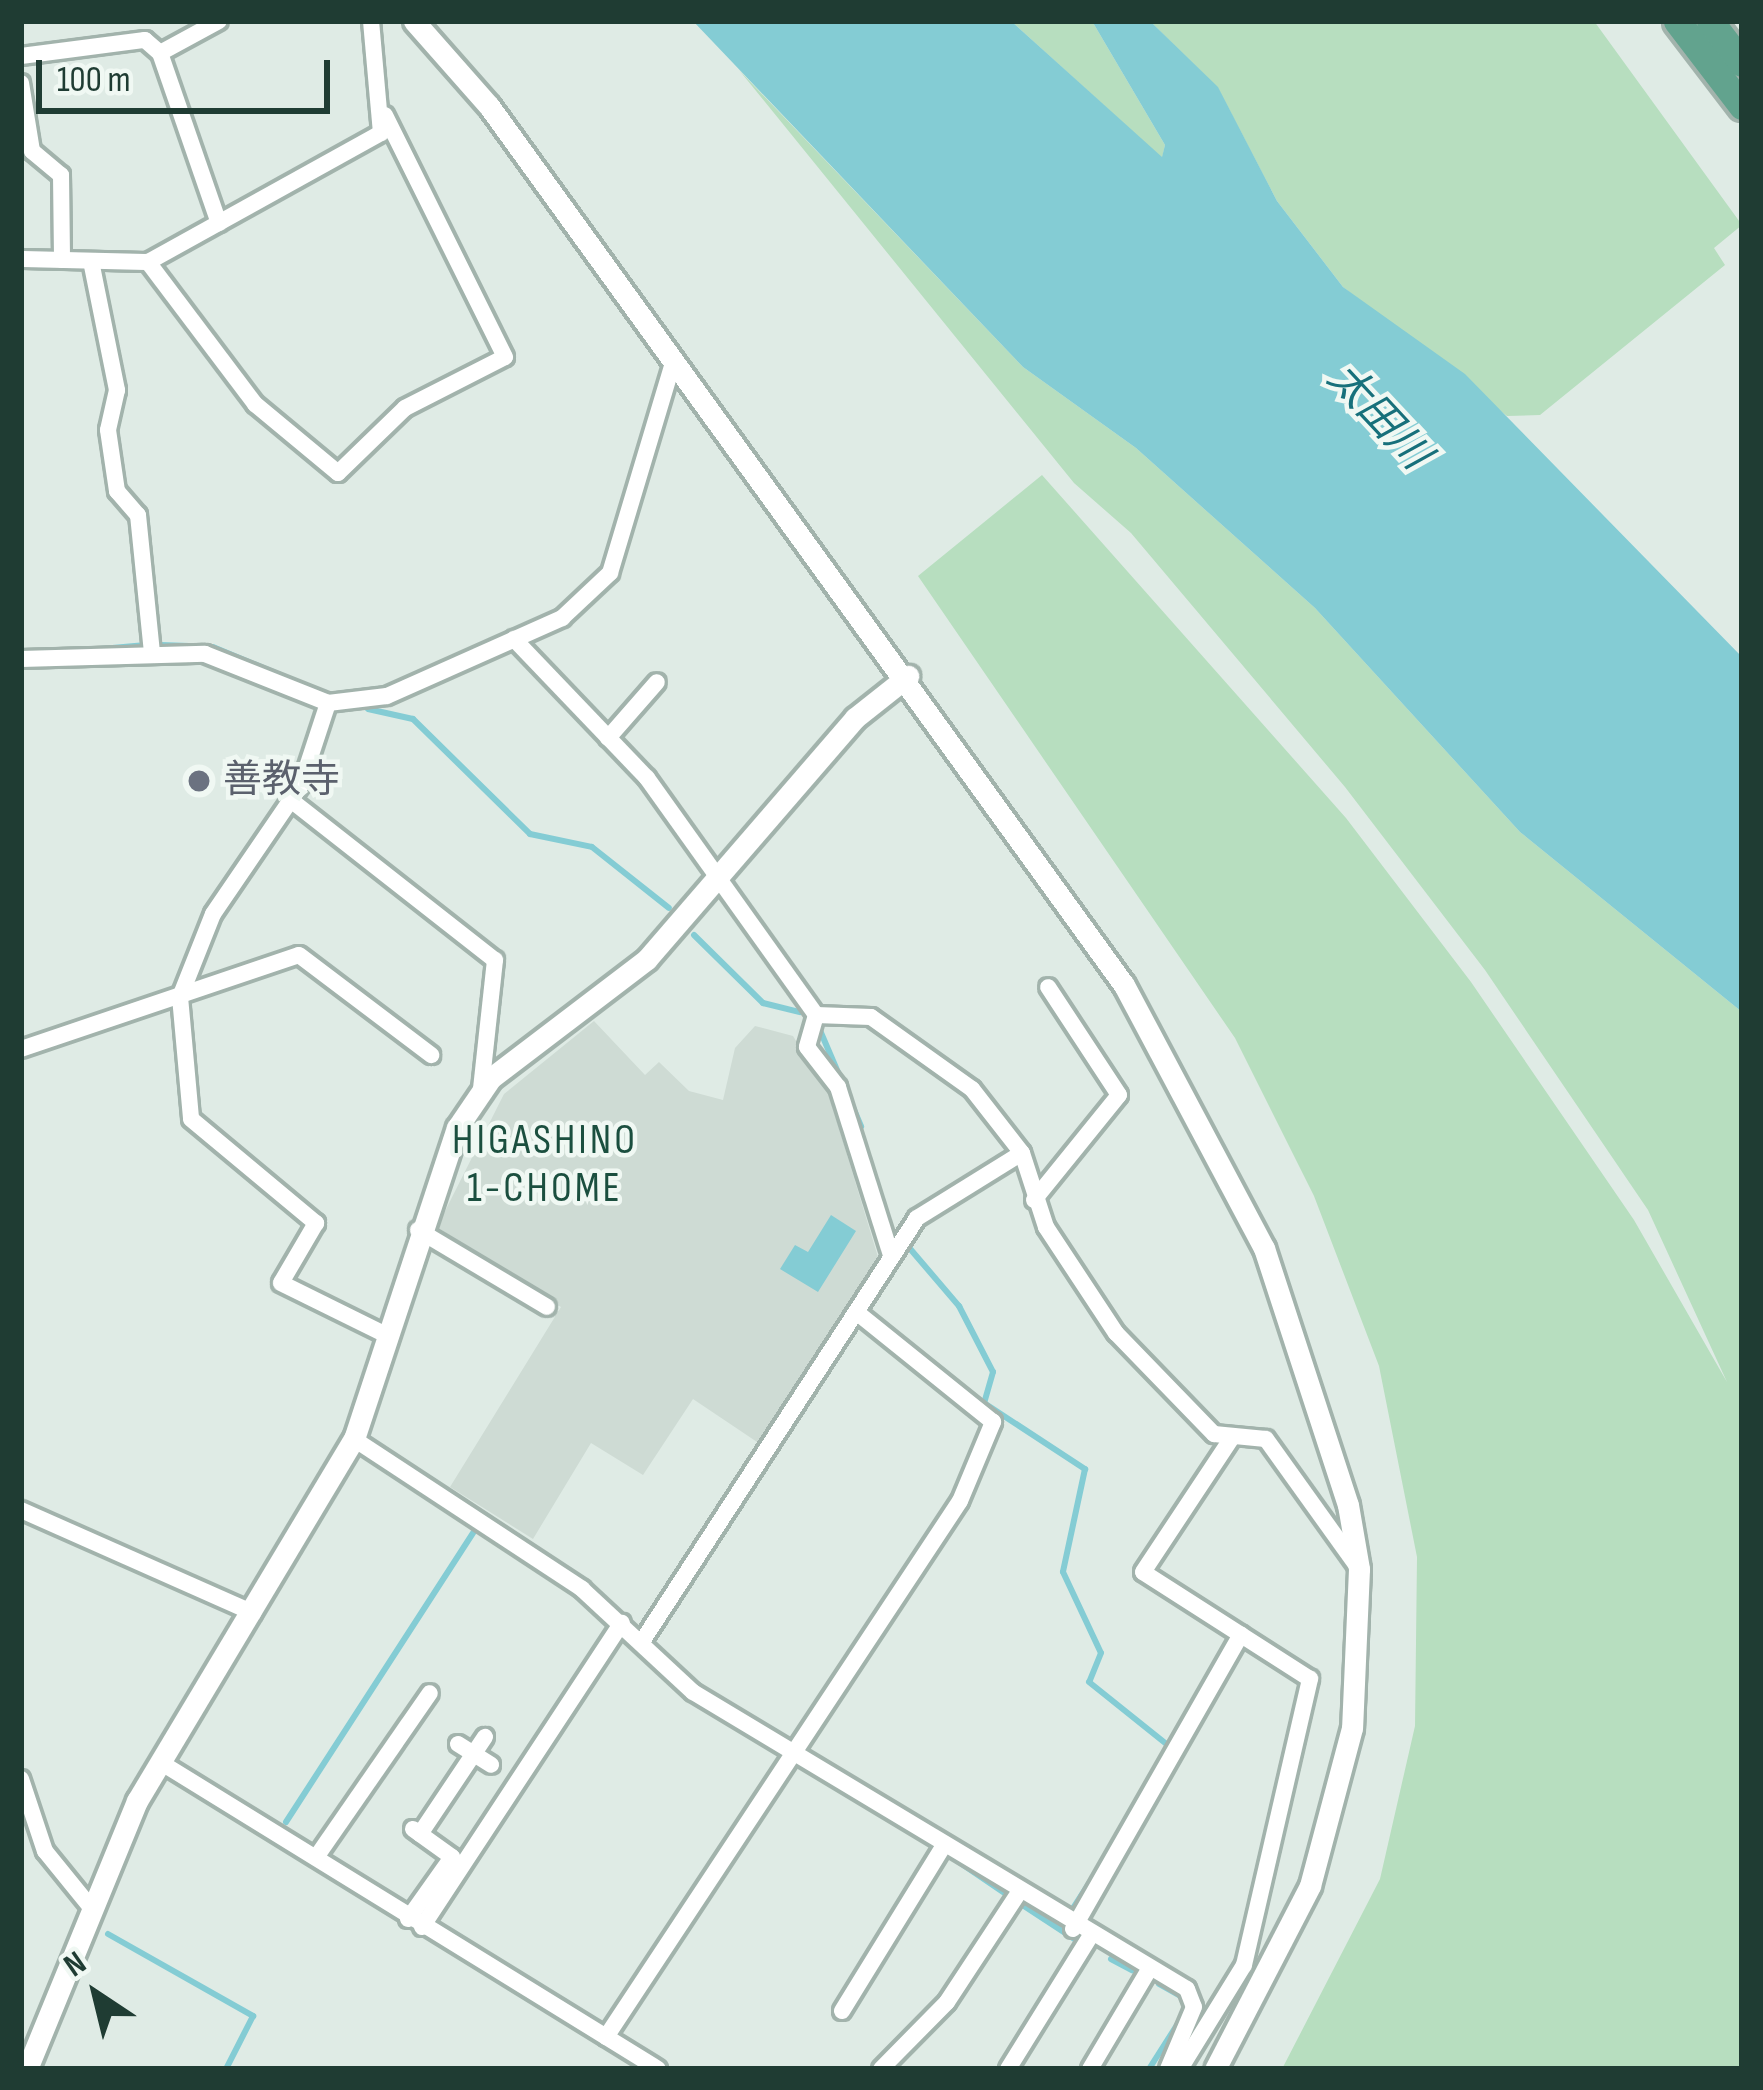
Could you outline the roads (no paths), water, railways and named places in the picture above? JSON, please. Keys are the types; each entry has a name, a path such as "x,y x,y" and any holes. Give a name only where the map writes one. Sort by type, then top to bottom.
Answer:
{"main road":[{"path":"1677,21 1742,106"},
{"path":"1710,21 1742,63"}],"street":[{"path":"160,52 219,21"},
{"path":"148,262 255,404 338,473 405,408 505,357 385,115 371,21"},
{"path":"414,21 674,359 908,676 1124,985 1264,1248 1318,1387 1359,1569 1352,1728 1310,1886 1215,2069"},
{"path":"21,56 145,40 160,52 219,223"},
{"path":"21,83 32,151 61,175 62,260"},
{"path":"21,259 148,262 381,133 385,115"},
{"path":"92,261 117,390 108,430 117,490 138,515 152,653"},
{"path":"21,658 152,653 242,664 328,704 387,696 514,640 589,600 610,573 674,359"},
{"path":"514,640 608,738 722,875 816,1016 807,1047 838,1087 891,1255"},
{"path":"480,1092 647,959 855,718 908,676"},
{"path":"608,738 657,682"},
{"path":"328,704 292,801 213,914 180,997 191,1119 316,1223 281,1283 382,1333"},
{"path":"27,2069 160,1762 254,1613 354,1439 382,1333 418,1230 480,1092 496,960 292,801"},
{"path":"21,1048 298,955 431,1055"},
{"path":"1034,1200 1119,1095 1048,987"},
{"path":"816,1016 871,1017 972,1089 1022,1154 1034,1200 1116,1333 1214,1434 1266,1438 1359,1569"},
{"path":"643,1640 861,1316 891,1255 917,1218 1022,1154"},
{"path":"418,1230 547,1307"},
{"path":"606,2038 790,1744 960,1501 992,1422 861,1316"},
{"path":"1180,2069 1244,1965 1310,1678 1143,1572 1233,1436"},
{"path":"354,1439 622,1623 693,1692 790,1744 1082,1933 1187,1989 1194,2007 1168,2069"},
{"path":"21,1510 254,1613"},
{"path":"415,1923 622,1623"},
{"path":"1008,2069 1241,1634"},
{"path":"317,1856 430,1693"},
{"path":"415,1923 452,1857 417,1832 466,1749 485,1737"},
{"path":"466,1749 491,1765"},
{"path":"160,1762 654,2068"},
{"path":"21,1779 46,1851 93,1910"},
{"path":"842,2011 944,1845"},
{"path":"881,2069 947,2002 1018,1894"},
{"path":"1090,2069 1150,1968"}],"water":[{"name":"太田川","path":"693,21 1011,21 1162,157 1165,145 1092,21 1150,21 1218,87 1277,201 1343,287 1465,374 1742,657 1742,1012 1520,832 1315,608 1136,448 1023,367"},
{"path":"831,1215 856,1231 818,1292 780,1269 795,1245 808,1252"}],"waterway":[{"path":"90,650 146,645"},
{"path":"161,645 189,646"},
{"path":"213,647 314,689"},
{"path":"368,709 413,719 530,834 592,847 669,908"},
{"path":"694,935 763,1003 800,1012"},
{"path":"819,1028 861,1126"},
{"path":"906,1244 959,1306 993,1372 984,1403 1085,1469 1063,1572 1101,1653 1089,1682 1170,1747"},
{"path":"286,1822 478,1525"},
{"path":"956,1860 1009,1896"},
{"path":"1068,1916 1093,1877"},
{"path":"1024,1906 1076,1940"},
{"path":"108,1934 253,2016 226,2069"},
{"path":"1111,1959 1132,1970"},
{"path":"1159,1984 1186,1999"},
{"path":"1149,2069 1184,2014"}],"place":[{"name":"善教寺","path":"199,781"}],"district":[{"name":"HIGASHINO 1-CHOME","path":"545,1165"}]}
